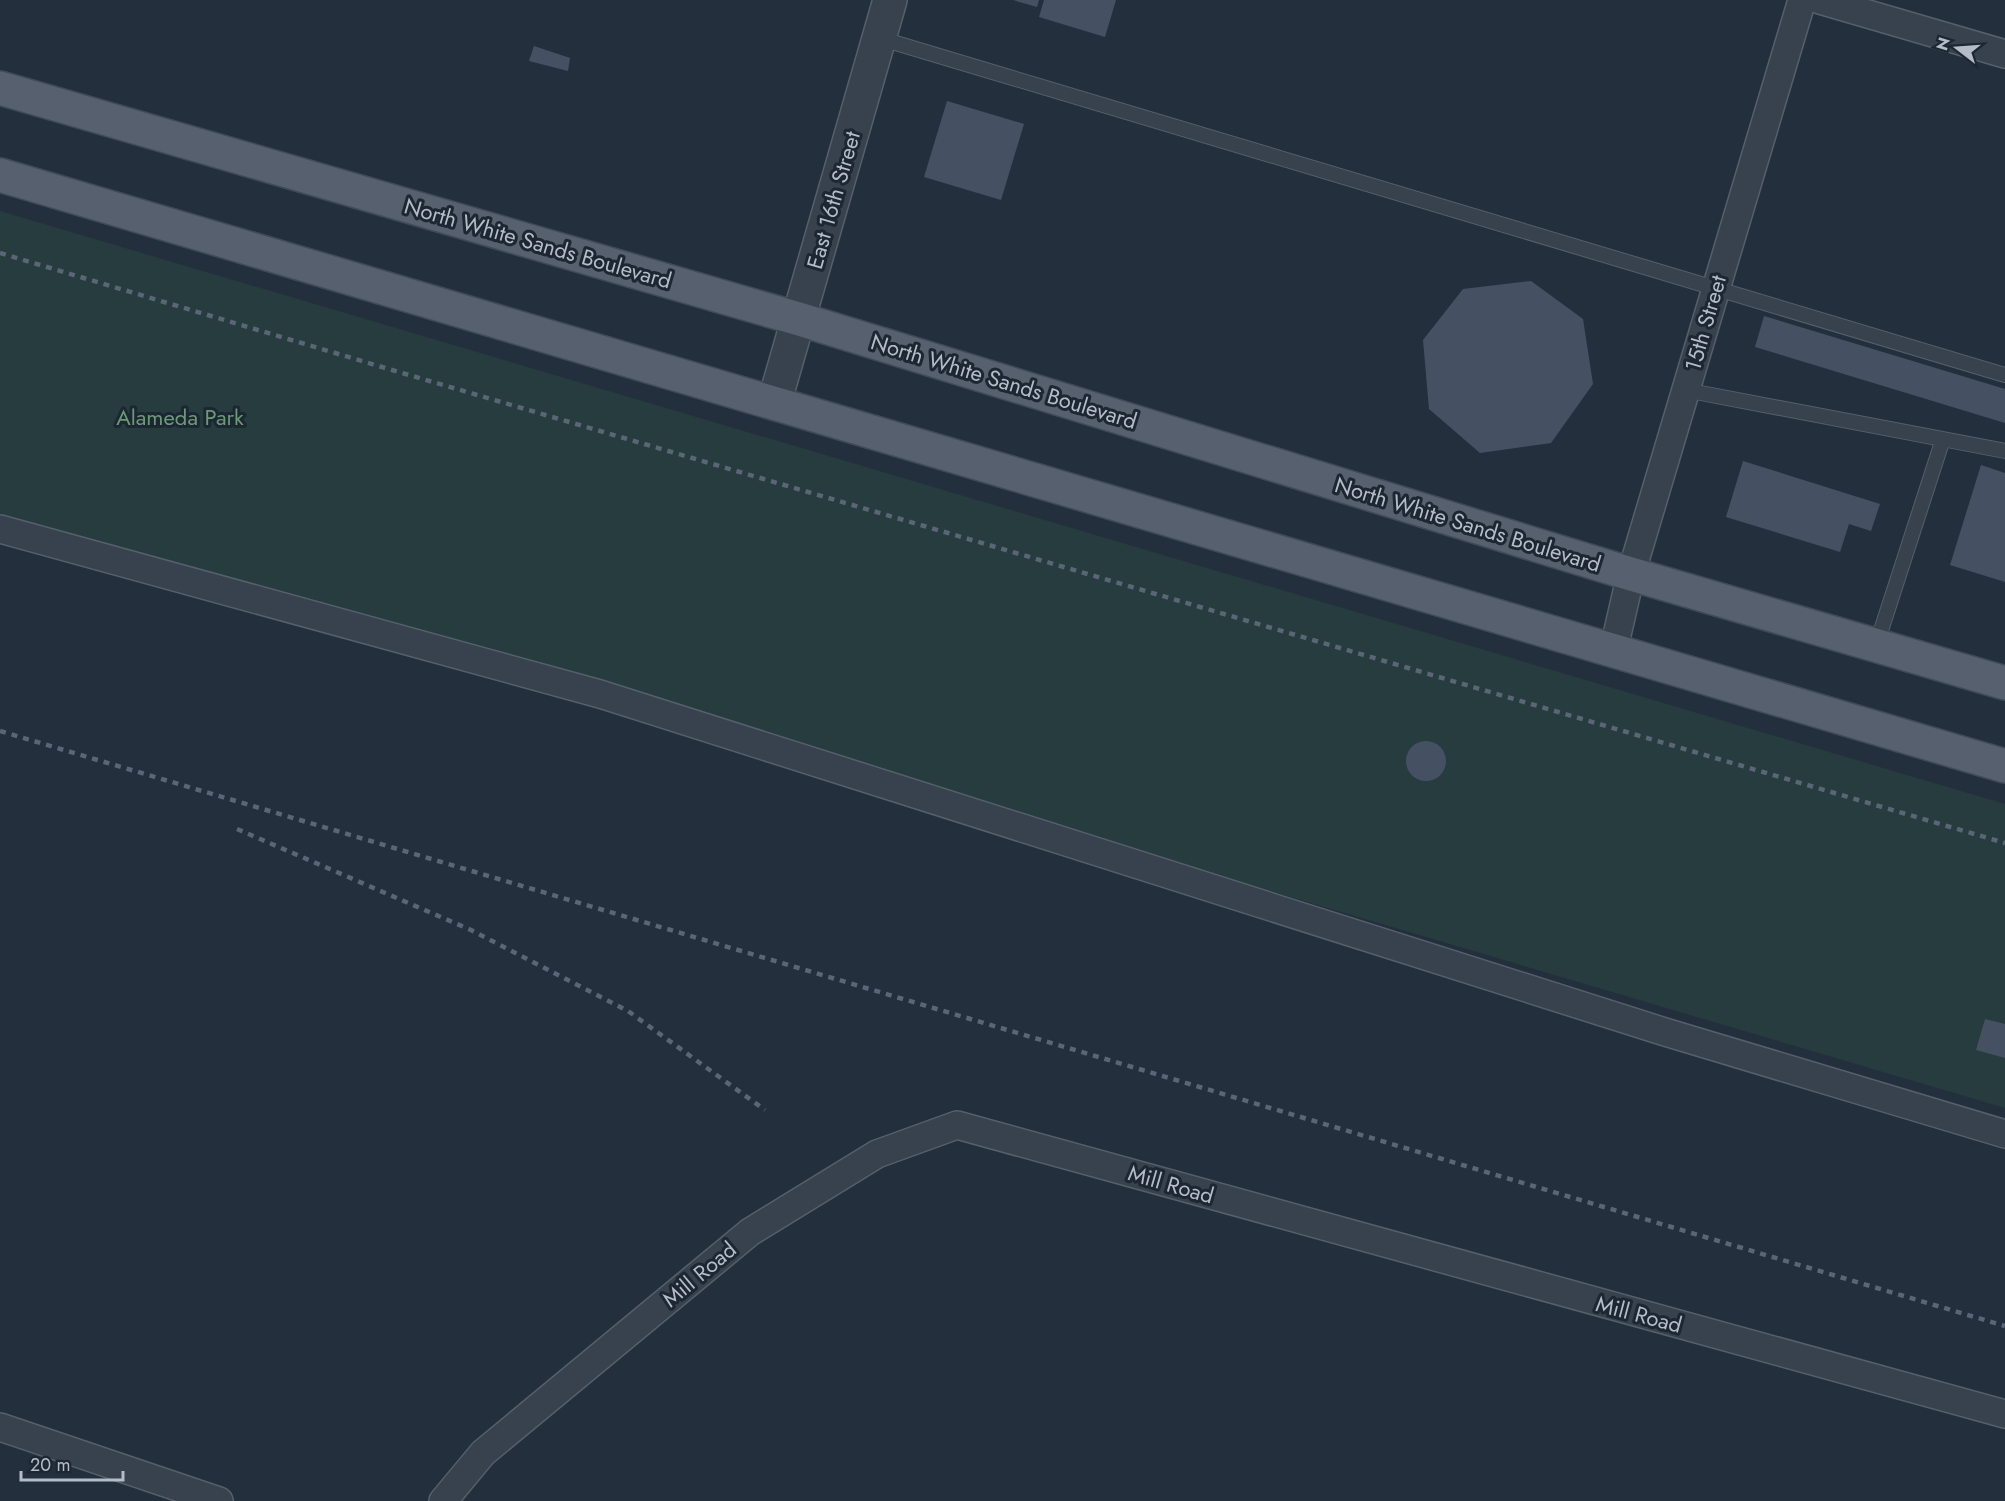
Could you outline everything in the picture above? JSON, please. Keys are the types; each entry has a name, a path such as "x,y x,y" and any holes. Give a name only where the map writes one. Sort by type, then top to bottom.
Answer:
{"main road":[{"name":"North White Sands Boulevard","path":"0,88 799,319 1631,574 2005,683"},
{"path":"0,175 775,400 2005,766"}],"street":[{"name":"East 16th Street","path":"775,400 890,0"},
{"name":"15th Street","path":"1614,648 1631,574 1802,0"},
{"path":"1820,0 2005,54"},
{"path":"0,529 600,694 1665,1032 2005,1134"},
{"name":"Mill Road","path":"443,1501 483,1453 750,1232 877,1154 957,1125 2005,1414"},
{"path":"0,1427 219,1501"}],"lane":[{"path":"879,38 2005,375"},
{"path":"1685,390 2005,451"},
{"path":"1876,646 1943,439"}],"green space":[{"name":"Alameda Park","path":"0,211 2005,804 2005,1108 0,516"}],"building":[{"path":"1013,0 1039,0 1037,7"},
{"path":"1044,0 1116,0 1105,37 1039,17"},
{"path":"534,46 570,58 568,71 529,61"},
{"path":"947,101 1024,124 1001,200 924,177"},
{"path":"1531,281 1583,319 1593,384 1551,443 1480,453 1429,409 1423,340 1463,289"},
{"path":"1764,316 2005,389 2005,423 1755,347"},
{"path":"1743,461 1880,504 1871,531 1849,524 1840,552 1726,517"},
{"path":"1981,465 2005,473 2005,582 1950,565"},
{"path":"1426,741 1440,747 1446,761 1440,775 1426,781 1412,775 1406,761 1412,747"},
{"path":"1985,1019 2005,1024 2005,1058 1976,1050"}],"railway":[{"path":"0,253 2005,843"},
{"path":"0,731 2005,1326"},
{"path":"237,829 471,930 628,1011 765,1110"}]}
